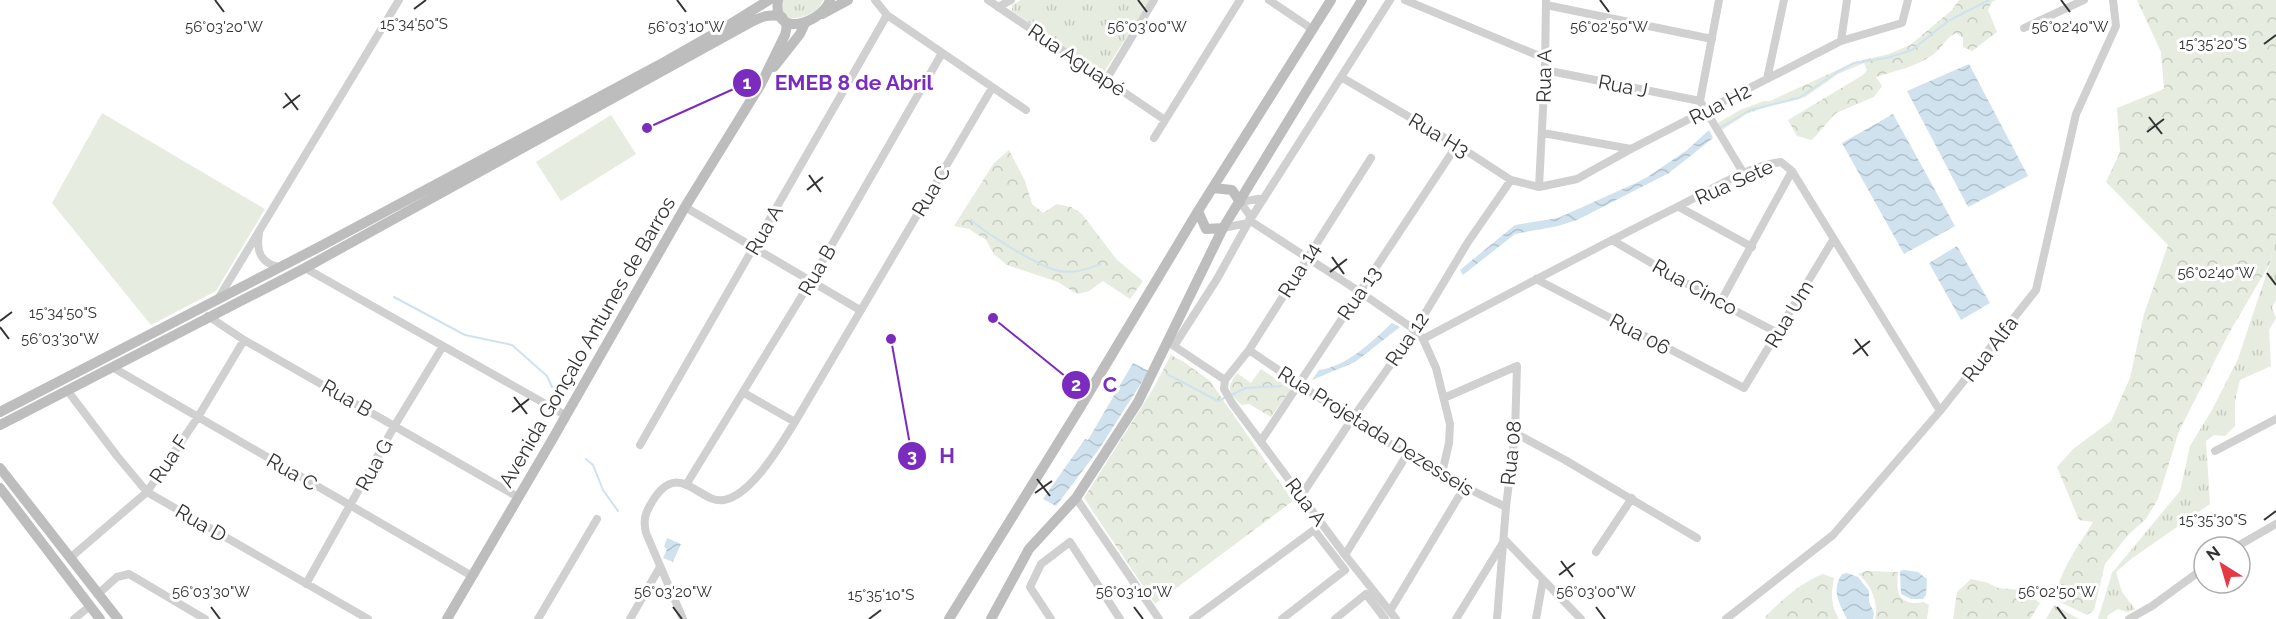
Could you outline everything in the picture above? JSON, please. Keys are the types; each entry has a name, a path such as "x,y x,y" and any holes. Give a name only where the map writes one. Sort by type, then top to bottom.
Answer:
{"main road":[{"path":"0,412 217,300 658,64 769,0"},
{"path":"778,0 778,10 782,18"},
{"path":"0,425 305,268 751,22 770,15 794,24 805,23 826,8 830,0"},
{"path":"816,16 848,0"},
{"path":"949,619 1198,211 1331,0"},
{"path":"991,619 1029,549 1076,498 1138,402 1171,344 1223,228 1362,0"},
{"name":"Avenida Gonçalo Antunes de Barros","path":"447,619 685,207 761,84 785,35 787,26 782,18"},
{"name":"Avenida Gonçalo Antunes de Barros","path":"761,84 800,34 805,23"},
{"path":"1213,188 1232,190 1240,202"},
{"path":"1198,211 1206,229 1223,228"},
{"path":"0,468 118,619"},
{"path":"0,488 100,619"}],"street":[{"path":"217,300 399,0"},
{"path":"875,0 887,15 1026,110"},
{"name":"Rua Aguapé","path":"988,0 1165,120"},
{"path":"998,7 1011,0"},
{"path":"1106,80 1154,0"},
{"path":"1154,138 1240,0"},
{"path":"1269,0 1312,29"},
{"path":"1224,384 1171,344 1217,279 1250,220 1390,0"},
{"path":"1405,0 1544,58"},
{"path":"1719,0 1700,101 1744,174"},
{"path":"1767,80 1784,0"},
{"path":"1841,41 1847,0"},
{"name":"Rua H2","path":"1539,187 1577,179 1841,41 1902,23 1908,0"},
{"path":"2024,28 2084,0"},
{"name":"Rua Alfa","path":"1726,619 1833,535 1940,411 2036,290 2076,114 2116,26 2113,0"},
{"path":"1546,3 1712,39"},
{"name":"Rua A","path":"1539,187 1543,133 1546,3"},
{"name":"Rua A","path":"640,445 887,15"},
{"name":"Rua B","path":"686,485 811,281 942,52"},
{"name":"Rua J","path":"1545,70 1700,101"},
{"name":"Rua H3","path":"1341,77 1457,145 1511,180 1539,187"},
{"name":"Rua C","path":"686,485 724,501 740,492 764,471 992,88"},
{"path":"1543,133 1631,149"},
{"name":"Rua 13","path":"1261,441 1457,145"},
{"name":"Rua 14","path":"1224,384 1249,350 1371,158"},
{"name":"Rua Sete","path":"1423,339 1744,174 1767,163 1781,162 1792,171 1940,411"},
{"path":"1720,303 1792,171"},
{"name":"Rua 12","path":"1301,496 1352,418 1415,330 1468,242 1511,180"},
{"path":"1264,198 1240,202 1250,220 1360,292 1415,330 1423,339 1437,368 1450,424 1449,443 1442,473"},
{"path":"685,207 860,310"},
{"path":"1679,207 1752,247"},
{"path":"1223,228 1250,220"},
{"path":"260,229 258,242 260,256 266,263 279,267"},
{"name":"Rua Cinco","path":"1612,240 1720,303 1778,333"},
{"name":"Rua Um","path":"1744,388 1833,240"},
{"path":"305,268 565,415"},
{"name":"Rua 06","path":"1536,279 1744,388"},
{"name":"Rua B","path":"208,316 244,340 518,497"},
{"name":"Rua F","path":"70,558 147,492 198,417 244,340"},
{"name":"Rua G","path":"306,584 395,425 443,346"},
{"name":"Rua Projetada Dezesseis","path":"1249,350 1299,385 1464,488 1506,507"},
{"name":"Rua 08","path":"1444,399 1517,366 1515,433 1506,507 1497,619"},
{"name":"Rua C","path":"112,367 472,576"},
{"name":"Rua A","path":"1224,384 1232,403 1345,555 1396,619"},
{"name":"Rua D","path":"67,390 147,492 368,619"},
{"path":"744,393 795,422"},
{"path":"2215,451 2276,419"},
{"path":"1515,433 1632,498 1697,538"},
{"path":"1345,555 1408,453"},
{"path":"683,619 646,533 644,518 657,493 663,488 676,483 686,485"},
{"path":"1390,611 1464,488"},
{"path":"1076,498 1160,619"},
{"path":"1596,552 1632,498"},
{"path":"538,619 597,519"},
{"path":"2252,538 2276,524"},
{"path":"1193,619 1314,530 1345,570 1282,619"},
{"path":"1456,619 1505,540 1581,619"},
{"path":"1051,619 1030,587 1041,564 1070,542 1120,619"},
{"path":"630,619 660,567"},
{"path":"98,594 117,577 129,574 205,619"},
{"path":"2129,619 2152,606 2192,577"},
{"path":"1536,619 1543,580"},
{"path":"1335,619 1366,594 1385,619"},
{"path":"74,619 90,606"}],"green space":[{"path":"783,0 823,0 813,12 788,18 782,11"},
{"path":"1021,0 1150,0 1103,74 1012,11 1012,5"},
{"path":"1959,0 1996,0 1992,2 1988,10 1997,32 1972,51 1963,47 1963,38 1956,33 1925,60 1876,77 1882,86 1874,97 1836,113 1812,140 1797,136 1788,120 1863,75 1867,70 1864,63 1838,74 1805,97 1773,105 1770,101 1855,62 1889,54 1910,45 1952,10"},
{"path":"2137,0 2276,0 2276,234 2270,263 2228,335 2179,431 2158,499 2146,519 2128,535 2105,564 2094,610 2087,615 2056,600 2064,570 2093,522 2079,520 2057,467 2073,449 2111,421 2130,378 2144,314 2168,245 2106,182 2120,152 2117,108 2164,89 2161,52"},
{"path":"1770,101 1773,105 1748,113 1722,130 1718,123 1740,110"},
{"path":"102,113 265,209 216,291 151,325 52,203"},
{"path":"611,115 636,154 561,201 536,162"},
{"path":"1009,150 1025,181 1032,204 1043,213 1057,204 1071,207 1082,214 1117,260 1143,281 1130,299 1103,281 1089,291 1077,294 1058,282 1007,265 994,254 986,240 969,229 954,226 994,163"},
{"path":"2276,234 2276,300 2272,308 2276,318 2269,330 2271,366 2240,380 2235,401 2235,426 2225,436 2214,435 2206,441 2210,504 2116,572 2122,592 2135,609 2127,612 2118,609 2108,615 2107,619 2098,619 2112,573 2180,491 2190,446 2212,410 2238,359 2270,263"},
{"path":"1171,355 1210,381 1293,501 1155,604 1084,498 1153,389"},
{"path":"1261,369 1291,389 1271,417 1249,404 1242,405 1230,390 1237,373 1251,383"},
{"path":"1866,571 1898,572 1900,596 1908,602 1929,605 1927,619 1875,619 1876,607 1873,594 1858,574"},
{"path":"1823,574 1834,578 1832,599 1839,619 1766,619 1765,617 1792,592"},
{"path":"1971,579 1998,588 2022,590 2040,603 2030,619 1953,619 1957,592"},
{"path":"2054,605 2079,619 2046,619"}],"water":[{"path":"1969,64 2028,176 1968,207 1907,91"},
{"path":"1893,114 1955,226 1904,254 1842,143"},
{"path":"1709,130 1713,138 1669,173 1577,220 1515,234 1463,275 1460,270 1515,225 1558,218 1636,183 1687,150"},
{"path":"1957,246 1990,303 1961,320 1929,263"},
{"path":"1392,323 1400,327 1355,362 1312,380 1319,370 1349,359"},
{"path":"1133,363 1149,371 1099,449 1056,506 1043,499 1085,439 1088,440"},
{"path":"667,538 681,544 673,562 663,558 667,549 664,547"},
{"path":"1900,571 1918,572 1927,579 1926,595 1923,599 1911,599 1901,594"},
{"path":"1847,573 1858,577 1869,591 1869,602 1874,613 1873,619 1847,619 1839,602 1837,586 1842,574"}],"waterway":[{"path":"1720,128 1750,110 1799,98 1854,63 1887,58 1912,50 1948,21 1989,0"},
{"path":"971,220 1012,248 1055,270 1073,272 1101,264"},
{"path":"394,297 465,335 512,345 547,376 552,387"},
{"path":"1167,374 1218,401 1226,397"},
{"path":"1231,395 1246,388 1281,386"},
{"path":"586,459 593,465 603,490 618,511"}],"place":[{"name":"EMEB 8 de Abril","path":"647,128"},
{"name":"C","path":"993,318"},
{"name":"H","path":"891,339"}]}
